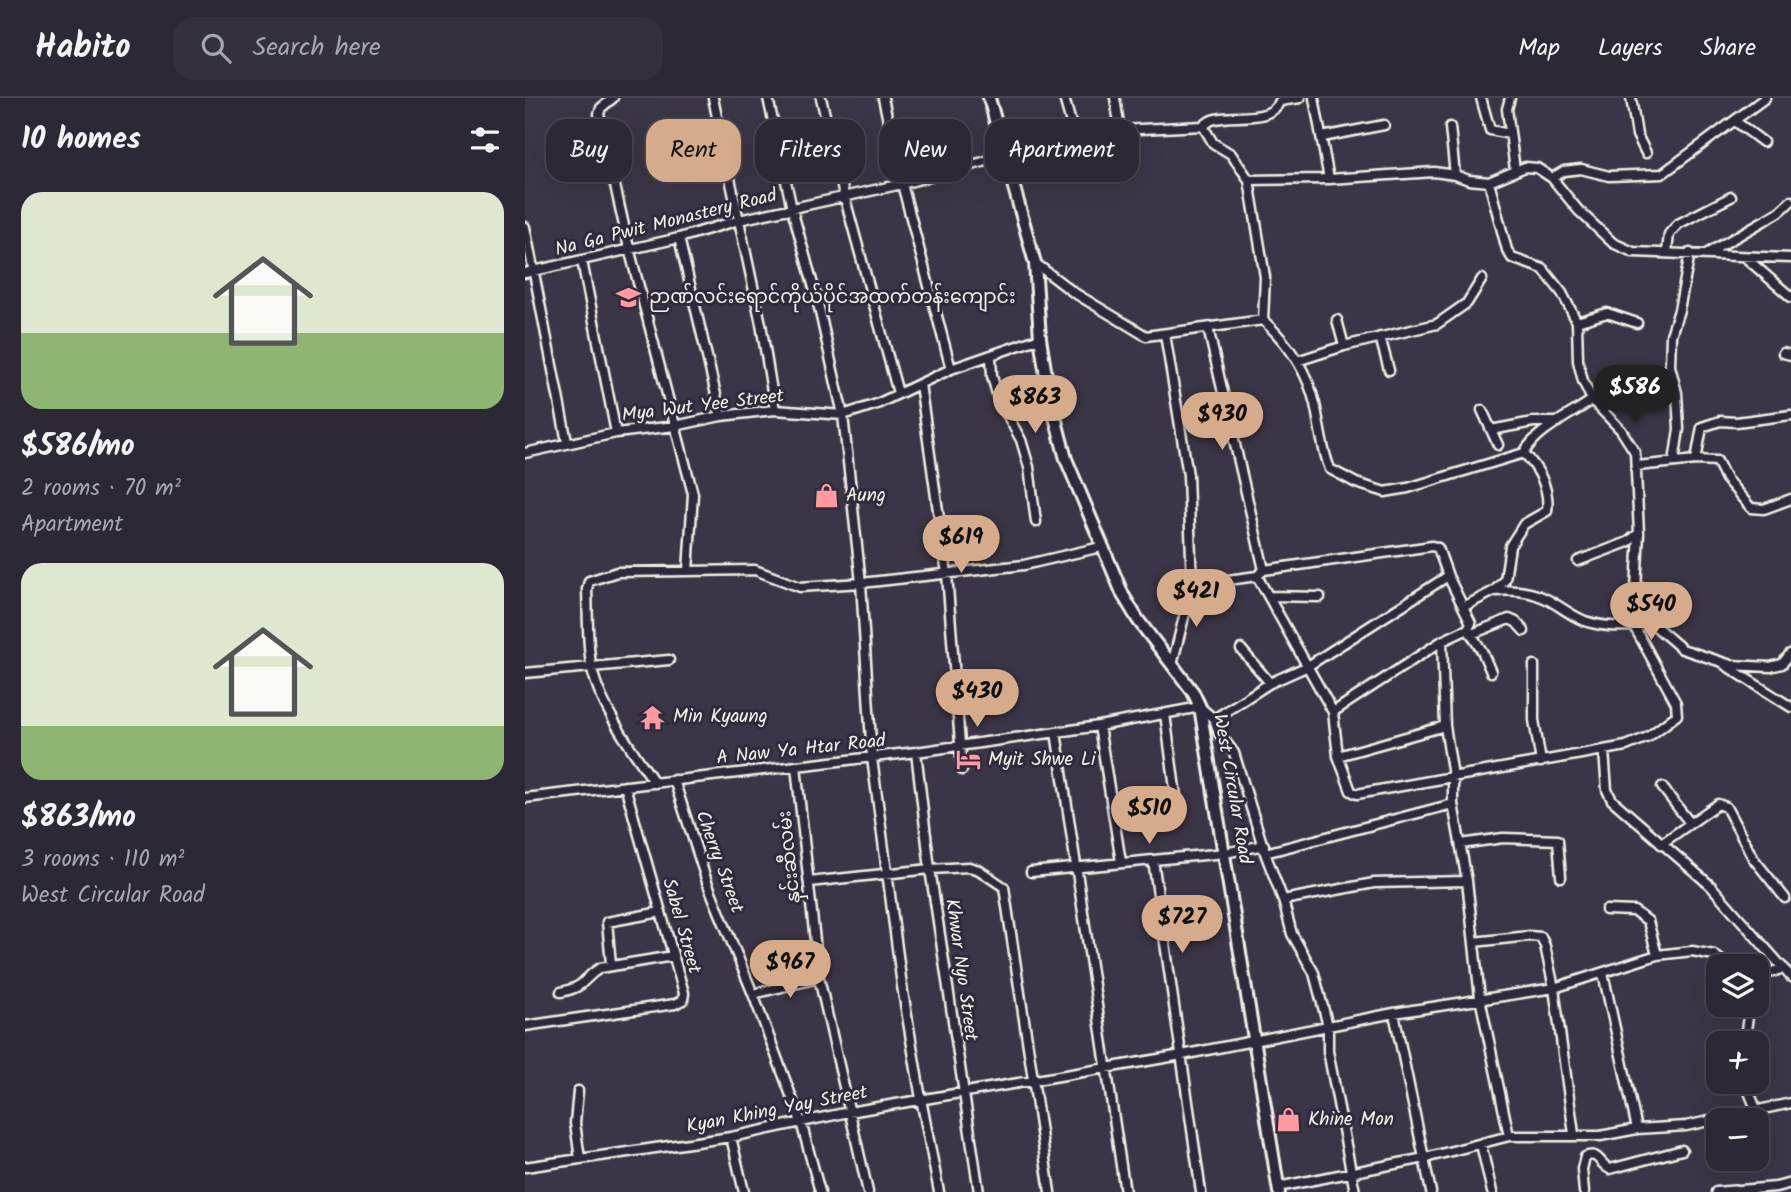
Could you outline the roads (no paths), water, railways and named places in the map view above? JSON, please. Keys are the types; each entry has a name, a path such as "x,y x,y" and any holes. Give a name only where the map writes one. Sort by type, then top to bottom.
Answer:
{"street":[{"path":"613,98 601,108 599,114 629,248 693,494 688,571"},
{"path":"713,98 775,410"},
{"path":"768,98 792,209 817,299 843,415 861,583 872,758 921,1099 940,1192"},
{"path":"821,98 844,195 898,393"},
{"path":"883,98 902,184 951,369"},
{"name":"West Circular Road","path":"989,98 996,119"},
{"path":"1064,98 1070,119"},
{"path":"1115,98 1118,119"},
{"name":"Na Ga Pwit Monastery Road","path":"1139,129 1203,126 1212,120 1272,111 1279,100 1300,98"},
{"path":"1314,98 1329,179"},
{"path":"1481,98 1490,130 1509,134"},
{"path":"1510,98 1507,109 1515,170"},
{"path":"1630,98 1637,135 1646,153"},
{"path":"1552,178 1565,171 1581,169 1609,176 1662,174 1765,98"},
{"path":"1735,121 1763,142"},
{"path":"1322,137 1384,125"},
{"path":"1203,126 1213,143 1231,155 1249,180 1265,277 1263,320"},
{"path":"1450,127 1455,174"},
{"name":"Na Ga Pwit Monastery Road","path":"529,272 680,237 739,219 902,184 985,162"},
{"path":"1249,180 1329,179 1434,172 1489,182 1525,167 1538,168 1552,178 1578,210 1613,243 1633,252 1791,258"},
{"name":"West Circular Road","path":"1014,182 1035,263 1040,338 1049,394 1063,449 1101,547 1123,595 1137,620 1193,692 1200,707 1279,1189"},
{"path":"1207,328 1261,573 1270,596 1333,712 1338,756 1350,791 1357,794 1604,751 1648,737 1677,715 1676,703 1634,626 1639,533 1635,452 1621,430 1592,400 1583,382 1577,322 1562,293 1543,269 1512,258 1507,250 1489,182"},
{"path":"1667,252 1669,234 1678,225 1731,197"},
{"path":"1708,253 1770,218 1791,201"},
{"path":"525,227 529,272 567,442"},
{"path":"680,237 721,416"},
{"path":"1674,461 1679,429 1677,393 1670,366 1671,335 1679,310 1690,253"},
{"path":"1746,258 1791,297"},
{"path":"582,261 616,433"},
{"path":"1035,263 1073,292 1142,334 1165,334 1263,320"},
{"path":"1297,361 1345,346 1437,324 1467,303 1482,279"},
{"path":"1577,322 1607,313 1637,323"},
{"path":"1263,320 1285,340 1308,383 1330,468 1372,490 1385,492 1408,488 1524,453 1528,445 1592,400"},
{"path":"1337,320 1345,346"},
{"path":"1165,334 1188,475 1192,585 1172,665"},
{"path":"1380,337 1389,370"},
{"name":"Mya Wut Yee Street","path":"525,453 567,442 675,426 721,416 775,410 843,415 877,404 951,369 1040,338"},
{"path":"991,356 992,376 998,398 1021,440 1029,467 1036,522"},
{"path":"920,384 947,573 962,770"},
{"path":"1482,410 1498,445"},
{"path":"1696,460 1702,427 1720,421 1736,422 1791,415"},
{"path":"1491,430 1533,422 1558,422"},
{"path":"1463,607 1494,591 1505,580 1510,546 1524,524 1547,512 1549,499 1544,482 1524,453"},
{"path":"1637,466 1674,461 1717,461 1726,479 1751,508 1764,509 1791,499"},
{"path":"1578,561 1628,542 1639,533"},
{"path":"1192,585 1432,546 1438,548 1441,554 1448,576 1471,623 1470,631 1491,672"},
{"path":"655,783 622,735 591,666 587,589 589,581 617,572 755,570 800,587 861,583 1024,565 1101,547"},
{"path":"1214,719 1270,683 1308,666 1448,576"},
{"path":"1494,591 1517,590 1543,597 1567,614 1611,628 1654,625 1682,649 1719,662 1791,707"},
{"path":"1270,596 1320,597"},
{"path":"1333,712 1442,641 1509,619 1524,631"},
{"path":"1442,641 1445,726 1453,776 1453,804 1467,881 1480,998 1509,1136"},
{"path":"1241,649 1270,683"},
{"path":"1719,662 1770,667 1782,664 1790,654"},
{"path":"525,673 669,660"},
{"path":"1534,665 1534,720 1541,762"},
{"path":"1200,707 1214,719 1219,733 1234,753 1292,934 1314,973 1328,1027 1328,1051 1355,1192"},
{"name":"A Naw Ya Htar Road","path":"525,798 872,758 1099,726 1200,707"},
{"path":"1165,714 1176,796"},
{"path":"1099,726 1121,862"},
{"path":"1338,756 1445,726"},
{"path":"1056,732 1125,1192"},
{"path":"1604,751 1609,795 1711,886 1791,977"},
{"name":"Khwar Nyo Street","path":"916,752 930,869 979,1192"},
{"name":"နှင်းဆီလမ်း","path":"796,766 819,978 868,1192"},
{"name":"Cherry Street","path":"674,780 707,882 801,1122 820,1192"},
{"name":"Sabel Street","path":"525,1026 675,1004 683,1000 684,993 625,786"},
{"path":"1662,787 1690,823"},
{"path":"1031,872 1264,849 1453,804"},
{"path":"1661,844 1718,804 1726,807 1753,858 1785,898"},
{"path":"1461,844 1503,838 1558,840 1561,877"},
{"path":"1153,860 1201,1192"},
{"path":"809,882 969,867 979,870 1004,887 1050,1192"},
{"path":"1283,900 1374,883 1467,881"},
{"path":"1606,910 1634,911 1648,921 1657,955"},
{"path":"611,964 607,922 661,912"},
{"path":"1474,942 1541,937 1554,988 1574,1134"},
{"name":"Kyan Khing Yay Street","path":"525,1167 731,1137 849,1112 1182,1055 1394,1013 1554,988 1657,955 1692,951 1708,954"},
{"path":"561,992 583,986 591,974 611,964 673,956"},
{"path":"1769,973 1784,968"},
{"path":"1603,973 1637,1129"},
{"path":"753,994 819,978"},
{"path":"1394,1013 1431,1192"},
{"path":"578,1091 575,1124 580,1159"},
{"path":"1766,1108 1791,1103"},
{"path":"1279,1189 1351,1171 1425,1158 1509,1136 1600,1136 1706,1121"},
{"path":"731,1137 744,1192"},
{"path":"1481,1143 1492,1192"},
{"path":"1584,1192 1582,1169 1585,1157 1591,1154 1597,1156 1609,1169 1682,1150"},
{"path":"1717,1192 1776,1188 1791,1183"}],"place":[{"name":"ဉာဏ်လင်းရောင်ကိုယ်ပိုင်အထက်တန်း‌ကျောင်း","path":"629,298"},
{"name":"Aung","path":"826,496"},
{"name":"Min Kyaung","path":"653,717"},
{"name":"Myit Shwe Li","path":"968,760"},
{"name":"Khine Mon","path":"1288,1120"}]}
